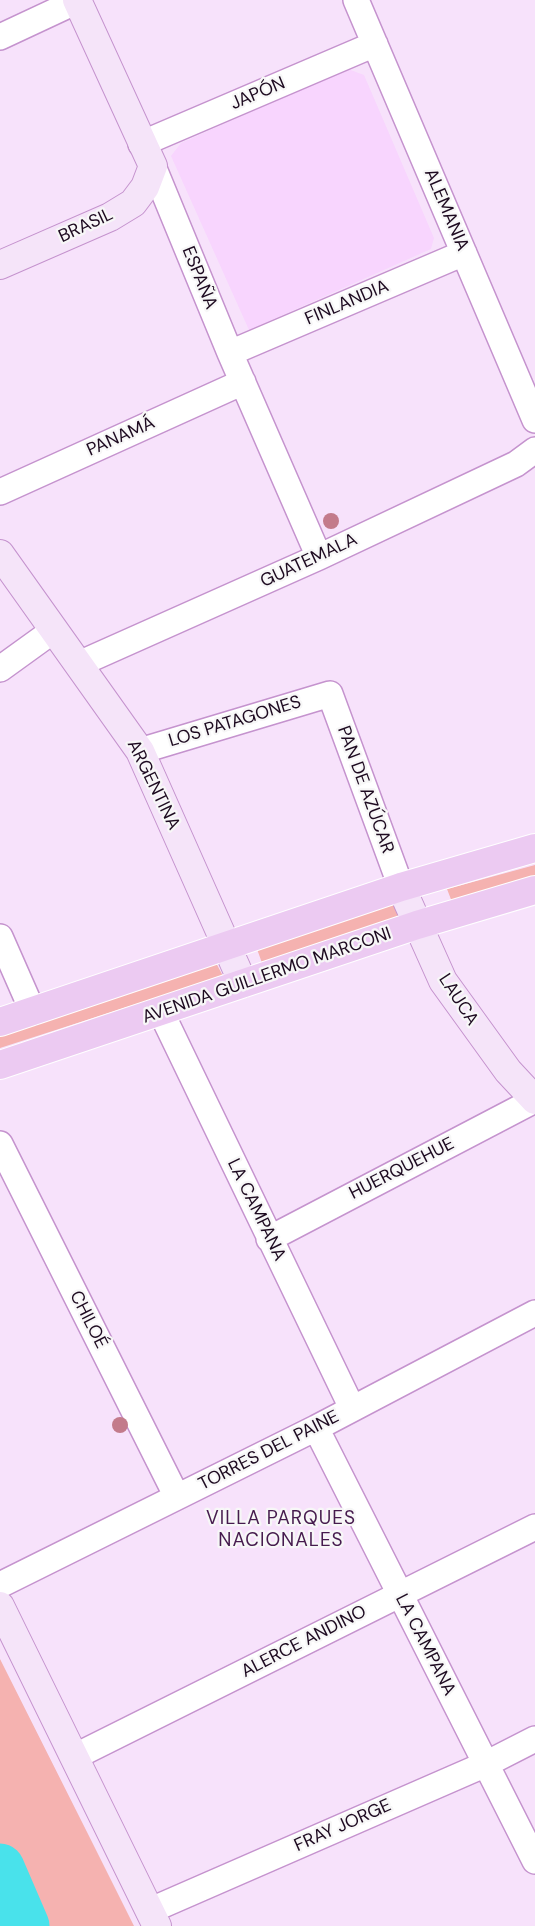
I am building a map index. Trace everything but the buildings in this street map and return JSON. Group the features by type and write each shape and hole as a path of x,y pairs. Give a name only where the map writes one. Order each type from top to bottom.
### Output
{"main road":[{"path":"0,1022 400,887 535,848"},
{"name":"AVENIDA GUILLERMO MARCONI","path":"0,1065 417,925 535,890"}],"street":[{"name":"ALEMANIA","path":"356,0 535,420"},
{"path":"0,37 77,1"},
{"name":"ESPAÑA","path":"77,1 147,155 230,353 319,557"},
{"name":"JAPÓN","path":"147,155 375,44"},
{"name":"BRASIL","path":"0,265 110,217 133,203 145,187 147,155"},
{"name":"FINLANDIA","path":"230,353 464,253"},
{"name":"PANAMÁ","path":"0,492 243,382"},
{"name":"GUATEMALA","path":"79,664 319,557 516,464 535,450"},
{"name":"ARGENTINA","path":"0,554 140,751 243,983"},
{"path":"0,669 54,630"},
{"name":"LOS PATAGONES","path":"140,751 330,694"},
{"name":"PAN DE AZÚCAR","path":"330,694 400,887"},
{"name":"LAUCA","path":"400,887 443,981 508,1071 535,1100"},
{"path":"0,937 33,1012"},
{"name":"LA CAMPANA","path":"161,1012 352,1408"},
{"name":"HUERQUEHUE","path":"269,1239 535,1100"},
{"name":"CHILOÉ","path":"0,1144 177,1497"},
{"name":"TORRES DEL PAINE","path":"0,1585 316,1428 535,1313"},
{"name":"LA CAMPANA","path":"316,1428 535,1861"},
{"name":"ALERCE ANDINO","path":"74,1757 535,1527"},
{"path":"0,1606 153,1919"},
{"name":"FRAY JORGE","path":"153,1919 486,1764 535,1739"}],"shaded area":[{"path":"348,69 364,75 434,238 431,249 249,330 171,156 181,143"},
{"path":"535,865 535,879 452,902 447,889"},
{"path":"397,901 401,918 262,963 257,949"},
{"path":"215,961 223,976 0,1048 0,1031"},
{"path":"0,1659 87,1832 134,1926 0,1926"}],"waterway":[{"path":"0,1868 25,1926"}],"district":[{"name":"VILLA PARQUES NACIONALES","path":"281,1530"}]}
